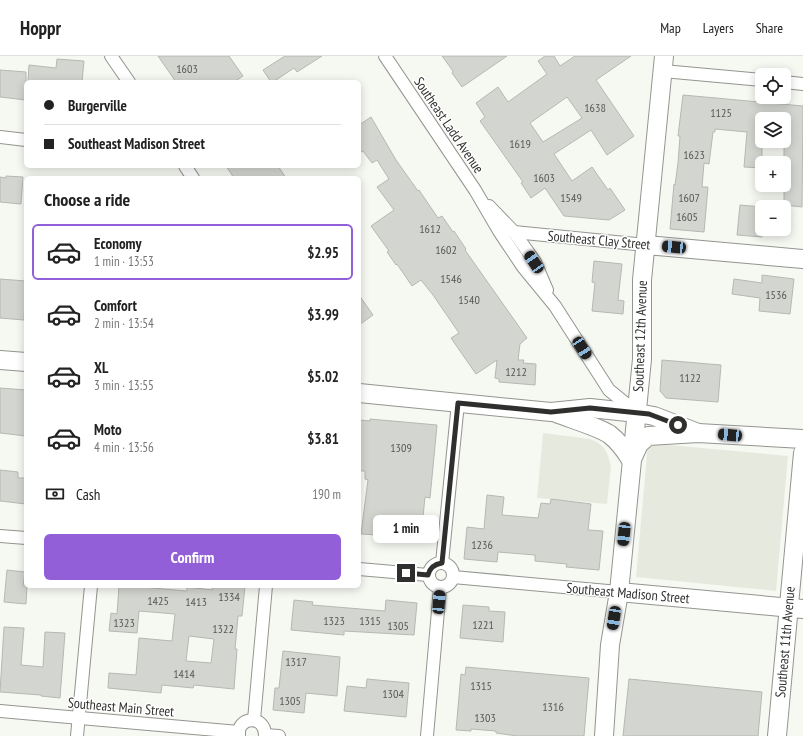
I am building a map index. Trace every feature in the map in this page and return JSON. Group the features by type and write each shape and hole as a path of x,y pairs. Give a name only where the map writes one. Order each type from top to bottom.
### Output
{"main road":[{"name":"Southeast 12th Avenue","path":"604,736 610,645 619,592 642,359 642,280 664,63"},
{"name":"Southeast Clay Street","path":"646,244 803,259"},
{"path":"0,360 24,362"},
{"path":"361,394 551,412 590,408 637,413 654,416 698,433"},
{"path":"551,412 600,429 609,434 620,445 631,460 639,444 648,436 698,433 803,439"},
{"name":"Southeast 11th Avenue","path":"777,736 796,608 803,453"},
{"name":"Southeast Madison Street","path":"619,592 796,608"}],"street":[{"path":"111,56 128,80"},
{"name":"Southeast Ladd Avenue","path":"385,56 475,190 499,231 523,267 555,306 609,390 637,413"},
{"path":"664,63 755,79"},
{"path":"791,83 803,84"},
{"path":"0,137 24,140"},
{"name":"Southeast Ladd Avenue","path":"475,190 514,232 534,262 555,306"},
{"name":"Southeast Clay Street","path":"514,232 646,244"},
{"path":"442,563 458,403"},
{"path":"0,536 24,538"},
{"path":"437,563 442,563 448,564 454,573 449,586 440,588 432,584 428,575 432,566 437,563"},
{"path":"361,569 428,575"},
{"name":"Southeast Madison Street","path":"453,577 619,592"},
{"path":"77,736 91,588"},
{"path":"254,720 266,588"},
{"path":"427,736 440,588"},
{"name":"Southeast Main Street","path":"0,710 239,734"},
{"path":"239,734 240,727 244,723 254,720 262,724 265,729 265,735 279,736"}],"shaded area":[{"path":"543,433 590,439 603,447 607,453 611,466 607,504 537,498"},
{"path":"648,443 788,456 776,591 636,577"}],"building":[{"path":"158,56 229,56 243,76 237,80 175,80"},
{"path":"285,56 322,56 297,72 294,68 276,80 270,80 263,70"},
{"path":"442,56 507,56 462,87"},
{"path":"545,56 554,56 560,66 575,56 631,56 596,80 634,136 607,155 591,130 554,154 572,181 592,167 608,190 610,188 625,210 609,220 564,216 545,188 531,198 521,183 523,182 480,121 485,117 476,103 498,87 508,102 547,74 538,61","holes":["567,97 582,118 543,142 530,123"]},
{"path":"57,59 84,61 82,80 28,80 29,65 56,68"},
{"path":"0,70 26,72 26,80 24,80 24,100 0,97"},
{"path":"683,95 755,102 755,104 803,106 802,207 791,206 791,200 784,200 784,192 791,192 791,156 784,156 784,148 791,148 791,112 755,112 755,148 762,148 762,156 755,156 755,168 744,167 747,132 715,129 715,132 713,132 709,164 704,163 702,187 708,187 704,232 670,229 674,184 675,185 678,163 680,136 678,136"},
{"path":"371,117 396,160 438,218 442,216 453,232 454,231 466,249 465,250 527,338 520,344 518,360 524,360 523,363 536,364 535,385 499,382 499,379 495,378 497,360 476,374 451,338 459,333 433,295 421,280 412,286 387,252 389,251 371,226 394,210 377,187 389,179 377,160 372,163 363,151 361,152 361,124"},
{"path":"227,168 279,168 285,176 233,176"},
{"path":"6,176 23,177 21,204 0,202 0,177 6,178"},
{"path":"740,205 755,206 755,236 762,237 737,235"},
{"path":"594,261 622,264 618,300 624,301 623,314 592,311 595,283 592,282"},
{"path":"762,275 794,279 790,314 759,311 760,298 732,294 734,279 762,283"},
{"path":"0,279 24,281 24,320 0,318"},
{"path":"361,298 373,315 361,324"},
{"path":"662,360 721,365 718,402 666,398 660,391"},
{"path":"0,388 24,390 24,436 0,433"},
{"path":"370,419 437,425 430,498 425,497 421,537 379,533 378,535 361,534 368,480 365,479 365,471 361,471 361,420 370,421"},
{"path":"0,470 18,472 18,478 24,478 24,504 0,501"},
{"path":"487,495 504,497 502,515 538,518 541,503 550,504 551,499 591,504 588,530 603,531 599,570 566,567 567,564 535,561 535,555 498,552 497,562 464,559 467,527 484,529"},
{"path":"7,570 24,572 23,586 24,588 27,588 26,604 4,602"},
{"path":"119,588 152,588 187,591 187,588 212,590 212,588 245,588 242,616 238,616 234,689 194,685 193,688 162,685 161,693 108,688 109,673 136,675 139,638 172,641 175,614 139,611 137,633 109,631 111,613 117,614","holes":["189,636 214,639 211,663 186,661"]},
{"path":"294,600 313,602 312,605 385,611 386,600 417,603 414,635 344,631 344,635 291,630"},
{"path":"463,605 489,607 489,611 505,612 503,642 460,638"},
{"path":"4,627 24,628 21,665 43,667 45,632 65,633 60,698 0,692"},
{"path":"283,651 340,657 337,696 306,693 304,713 273,710 275,688 279,688"},
{"path":"466,667 589,678 584,736 517,736 496,733 496,731 471,729 471,731 456,730 461,674 465,675"},
{"path":"367,679 409,683 406,717 344,711 347,686 366,688"},
{"path":"629,679 762,692 758,736 623,736"}],"route":[{"path":"406,573 428,575 432,566 437,563 442,563 458,403 551,412 590,408 649,414 678,425"}]}
